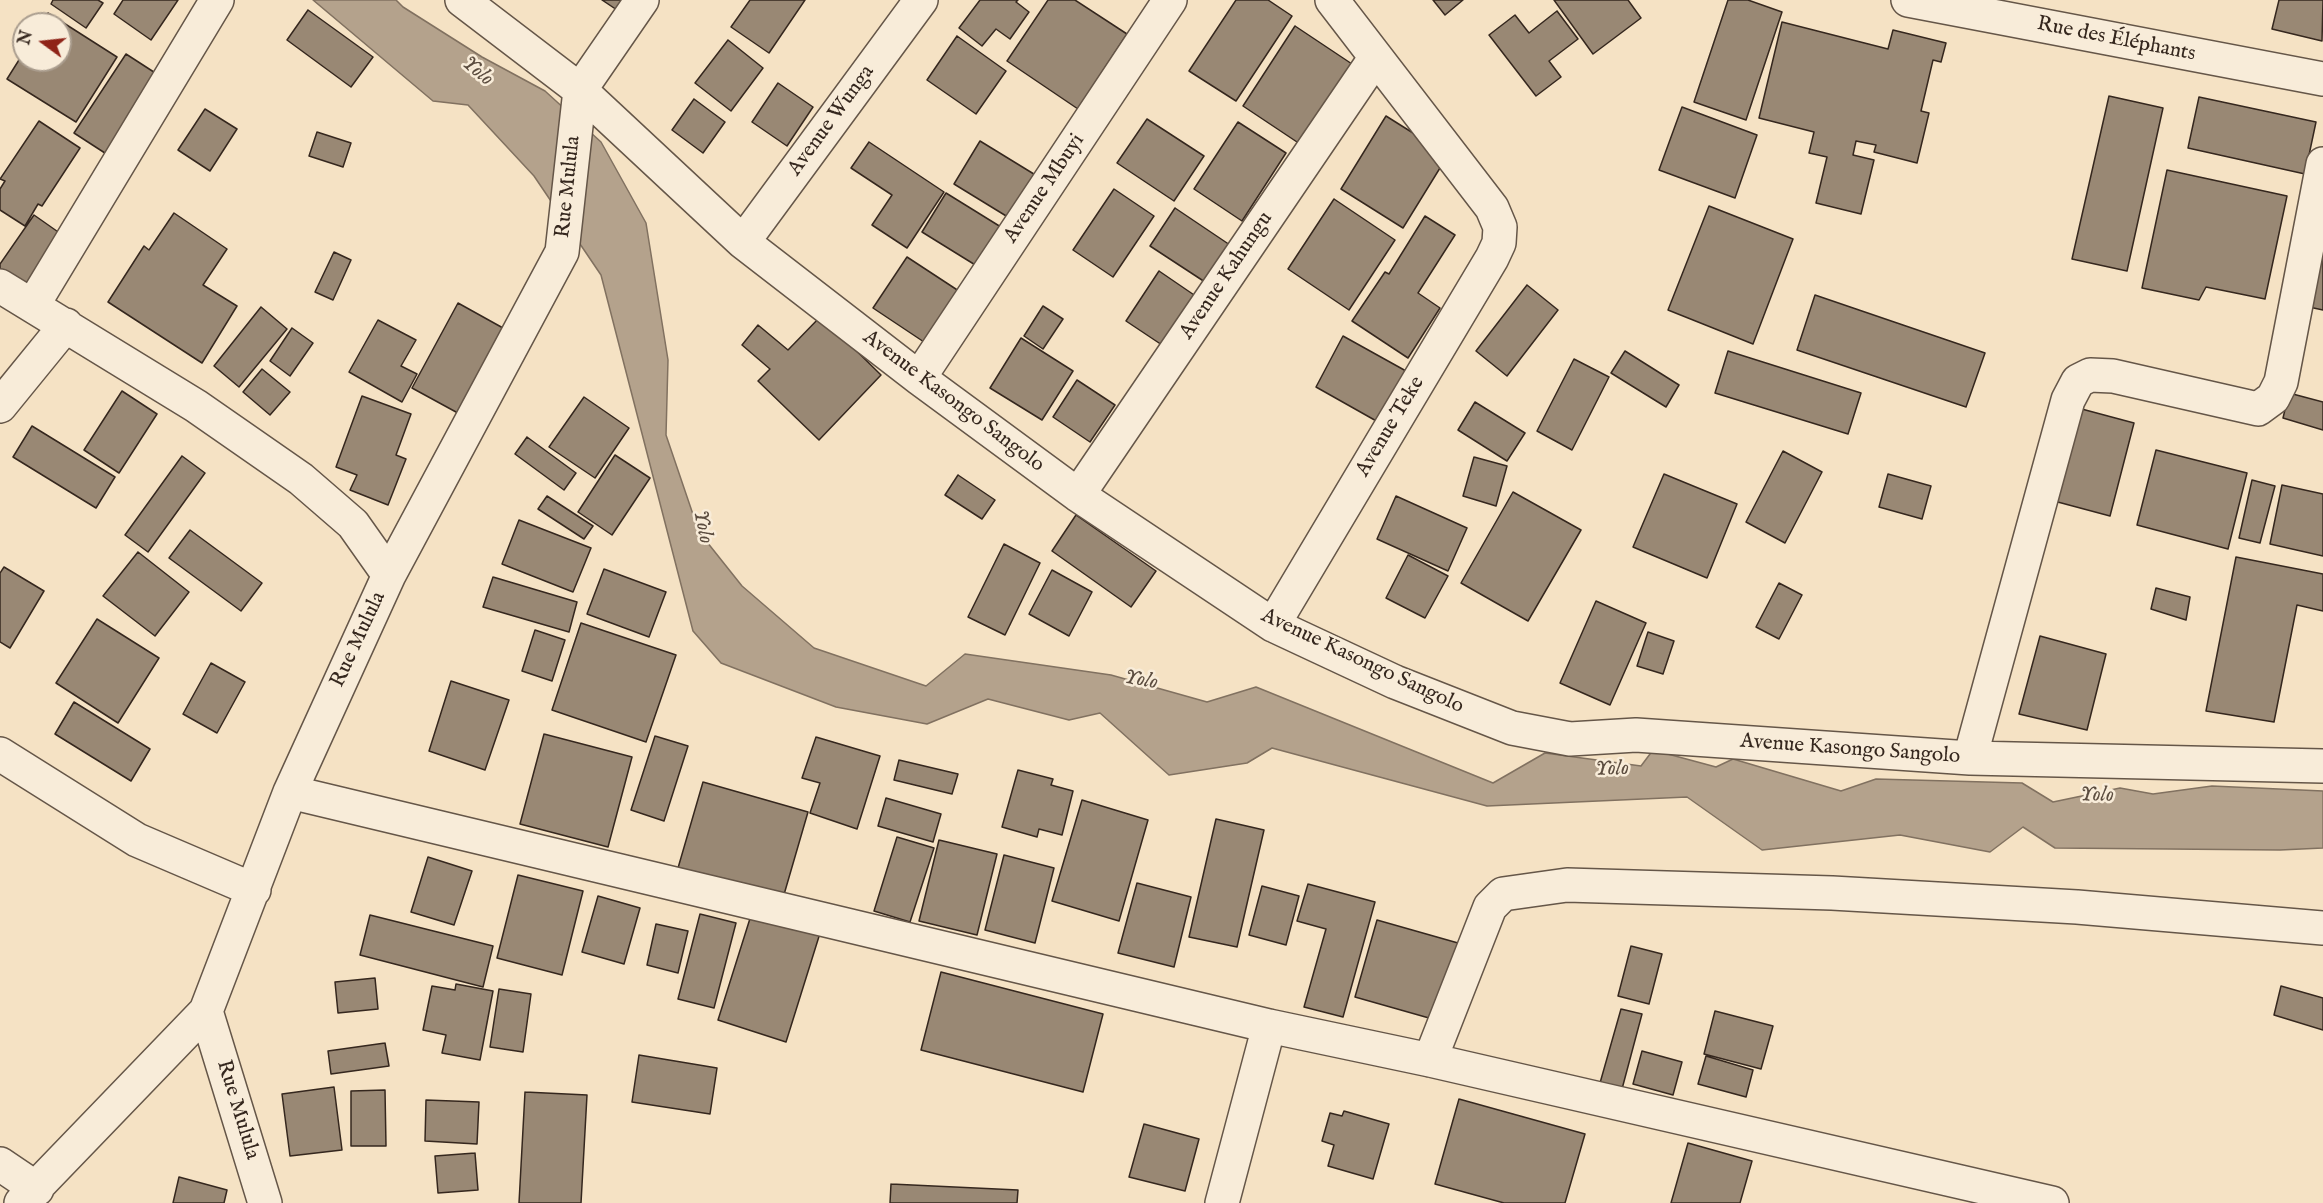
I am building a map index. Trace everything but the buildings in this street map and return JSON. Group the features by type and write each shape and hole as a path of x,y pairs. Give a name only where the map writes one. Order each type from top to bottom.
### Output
{"street":[{"path":"33,305 217,0"},
{"name":"Avenue Kasongo Sangolo","path":"462,0 580,90 743,242 919,378 1077,495 1273,625 1395,682 1512,728 1570,739 1636,735 1970,758 2323,766"},
{"path":"580,90 642,0"},
{"name":"Avenue Wunga","path":"743,242 921,0"},
{"name":"Avenue Mbuyi","path":"919,378 1170,0"},
{"path":"1332,0 1376,57"},
{"name":"Rue des Éléphants","path":"1908,0 2323,80"},
{"name":"Avenue Teke","path":"1273,625 1499,243 1500,226 1492,208 1376,57"},
{"name":"Avenue Kahungu","path":"1077,495 1376,57"},
{"name":"Rue Mulula","path":"265,1203 206,1011 290,792 389,575 562,252 580,90"},
{"path":"1970,758 2068,400 2078,381 2091,375 2113,376 2258,409 2272,398 2281,382 2323,165"},
{"path":"0,286 196,406 301,479 353,524 389,575"},
{"path":"0,406 66,326"},
{"path":"0,754 137,840 254,890"},
{"path":"290,792 1269,1026 1430,1060 2052,1203"},
{"path":"1430,1060 1490,907 1503,894 1567,885 1832,892 2077,907 2323,928"},
{"path":"0,1164 29,1196 206,1011"},
{"path":"1221,1203 1269,1026"}],"water":[{"name":"Yolo","path":"313,0 396,0 403,7 482,57 545,91 601,142 646,223 668,360 666,435 699,532 742,586 814,648 926,686 965,654 1111,675 1207,702 1256,687 1493,783 1545,753 1641,766 1653,750 1716,767 1733,759 1841,791 1876,779 2022,783 2053,802 2120,788 2153,794 2212,786 2323,791 2323,848 2280,850 2055,848 2023,827 1990,852 1900,835 1762,850 1687,797 1487,806 1272,748 1247,763 1169,775 1100,713 1069,720 988,699 927,724 836,707 721,663 693,631 601,275 534,176 468,105 433,101"}]}
